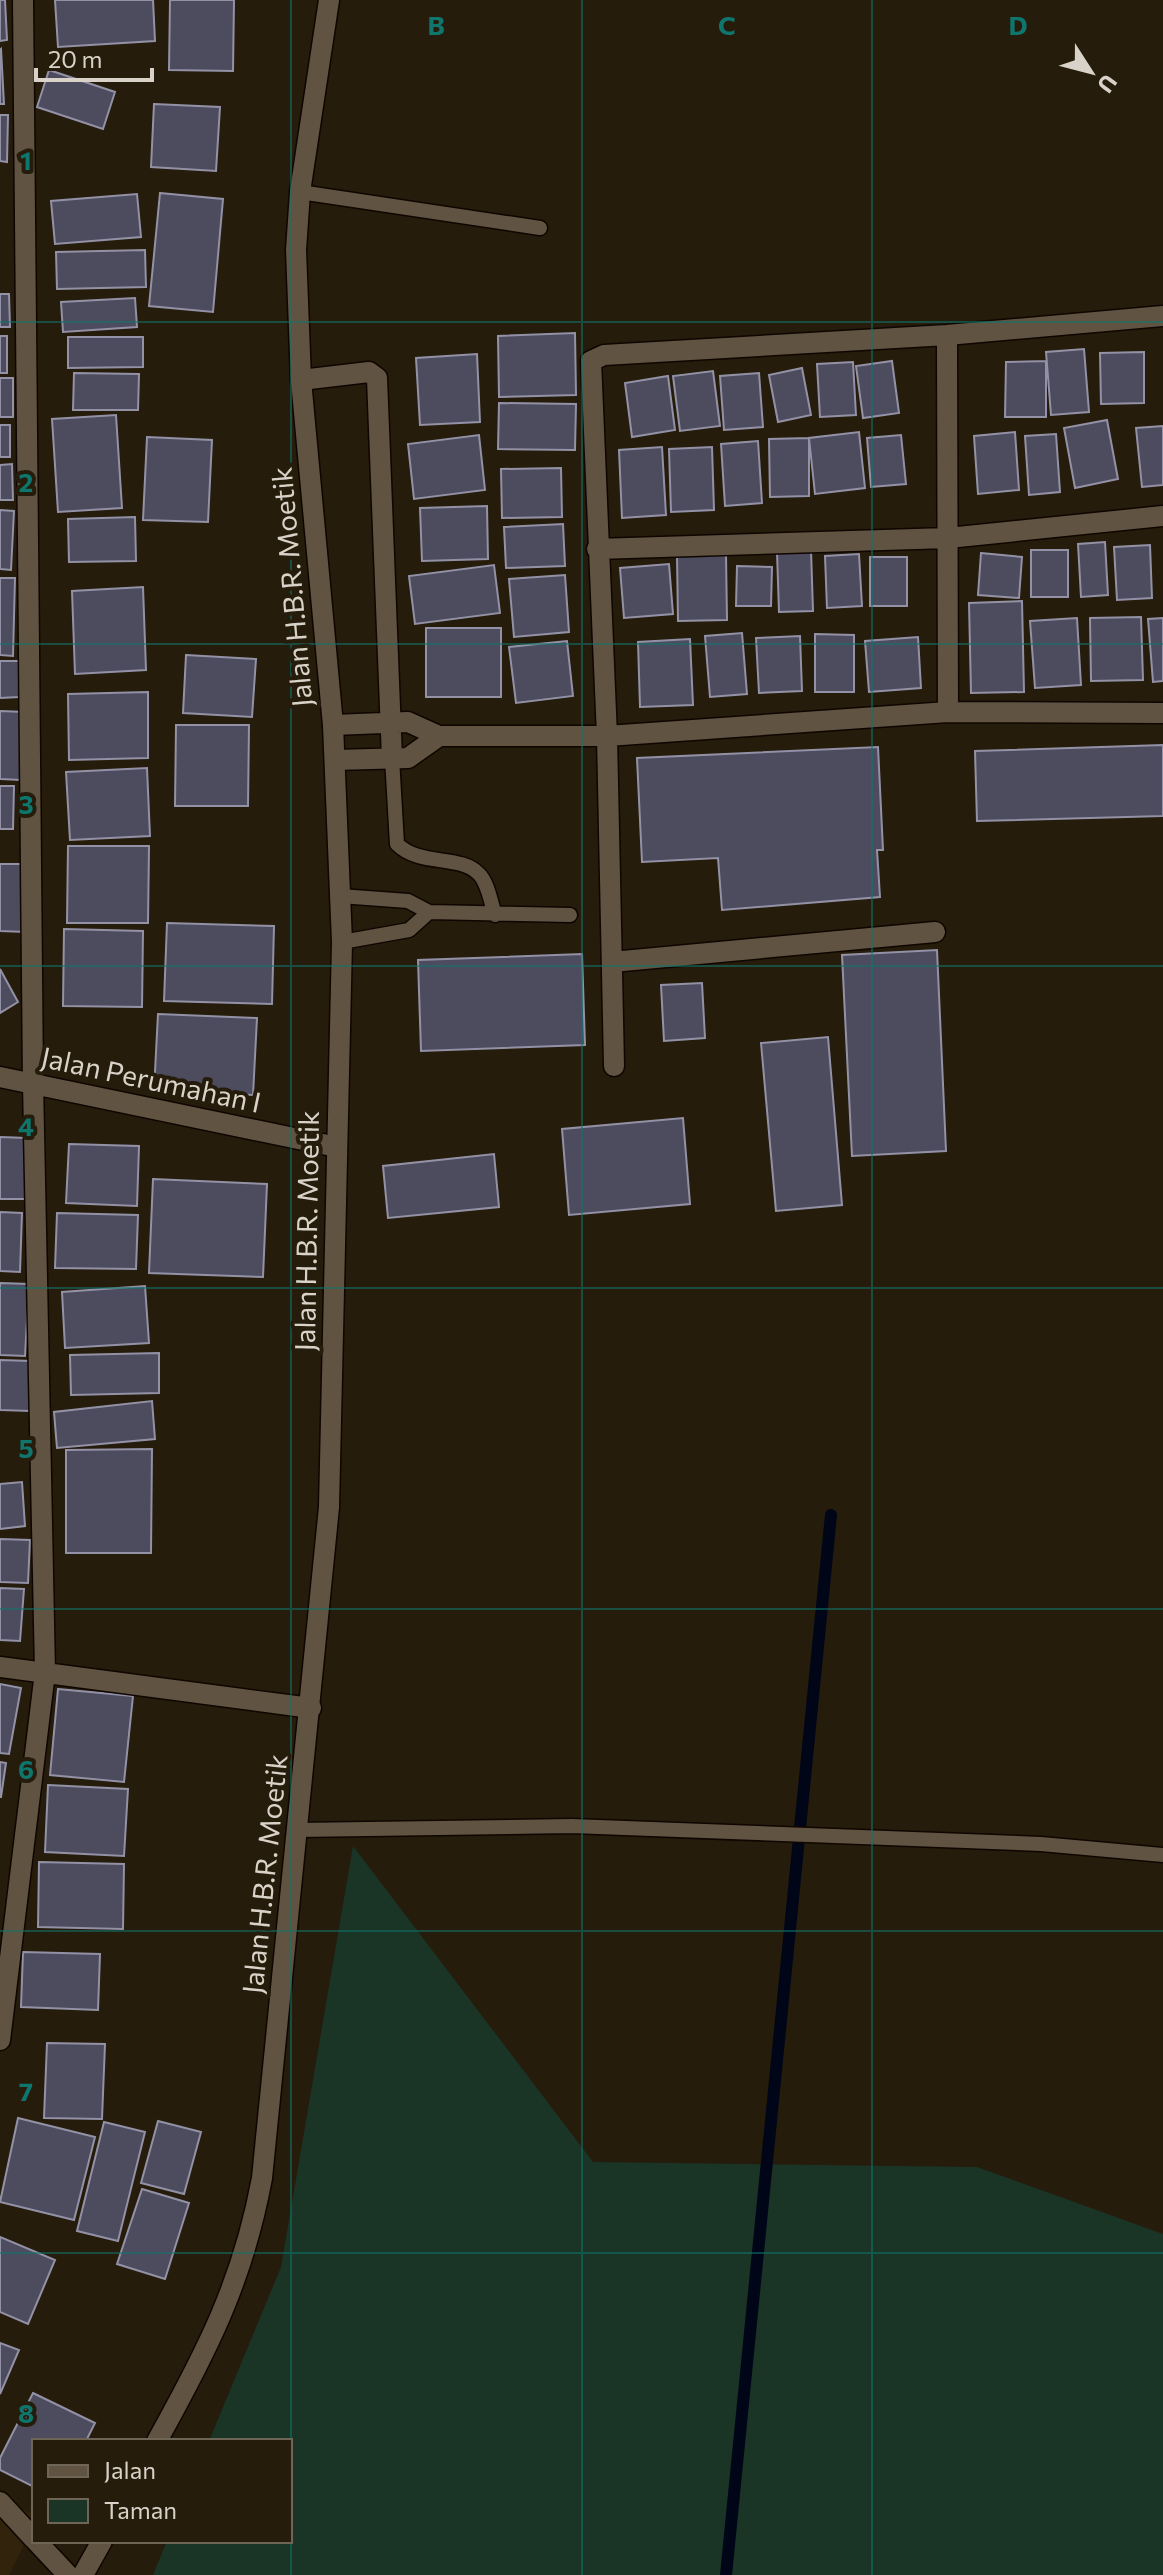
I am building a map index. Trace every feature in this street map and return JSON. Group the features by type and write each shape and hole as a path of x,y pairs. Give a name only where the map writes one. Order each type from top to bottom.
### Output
{"street":[{"path":"0,2040 45,1672 33,1083 23,0"},
{"name":"Jalan H.B.R. Moetik","path":"158,2439 210,2345 239,2275 253,2228 264,2163 329,1507 342,942 333,725 301,380 296,250 300,192 329,0"},
{"path":"614,1066 607,736 589,367 595,358 947,335 1163,316"},
{"path":"947,335 948,712"},
{"path":"301,380 369,372 377,378 392,758"},
{"path":"597,549 948,538 1163,516"},
{"path":"333,725 408,722 439,736 607,736 948,712 1163,713"},
{"path":"335,760 408,758 439,736"},
{"path":"612,962 935,932"},
{"name":"Jalan Perumahan I","path":"0,1077 337,1147"},
{"path":"0,1667 311,1708"},
{"path":"0,2502 32,2537"},
{"path":"38,2543 68,2575"},
{"path":"83,2575 101,2543"}],"lane":[{"path":"300,192 540,228"},
{"path":"392,758 397,844 408,855 472,868 482,875 495,915"},
{"path":"340,896 408,901 429,912 570,915"},
{"path":"342,942 409,930 429,912"},
{"path":"297,1830 572,1826 1041,1844 1163,1855"}],"shaded area":[{"path":"0,2498 32,2514 32,2529 9,2575 0,2575"}],"green space":[{"path":"353,1846 593,2162 977,2167 1163,2234 1163,2575 153,2575 166,2543 292,2543 292,2439 210,2439 281,2267"}],"building":[{"path":"0,0 5,0 7,40 0,41"},
{"path":"55,0 153,0 155,41 58,47"},
{"path":"170,0 234,0 233,71 169,70"},
{"path":"1,49 4,104 0,104"},
{"path":"49,70 115,92 103,129 37,107"},
{"path":"154,104 220,107 216,171 151,167"},
{"path":"0,115 8,115 7,162 0,161"},
{"path":"160,193 223,199 213,312 149,306"},
{"path":"137,194 141,237 55,244 51,201"},
{"path":"145,250 146,287 57,289 56,252"},
{"path":"0,294 9,294 10,327 0,327"},
{"path":"135,298 137,327 63,332 61,302"},
{"path":"575,333 576,395 499,397 498,336"},
{"path":"0,336 7,336 7,373 0,373"},
{"path":"68,337 143,337 143,367 68,368"},
{"path":"1084,349 1089,412 1051,415 1046,352"},
{"path":"1144,352 1144,403 1101,404 1100,353"},
{"path":"477,354 480,422 420,425 416,358"},
{"path":"892,361 899,413 863,418 856,366"},
{"path":"1046,361 1046,417 1005,417 1006,362"},
{"path":"853,362 856,415 820,417 817,364"},
{"path":"802,368 811,415 778,422 769,375"},
{"path":"713,371 720,426 680,431 673,376"},
{"path":"74,373 139,374 138,410 73,410"},
{"path":"759,373 763,427 724,430 720,376"},
{"path":"668,376 675,430 632,437 625,383"},
{"path":"0,378 13,378 13,417 0,417"},
{"path":"499,403 576,404 575,450 498,449"},
{"path":"116,415 122,508 58,512 52,419"},
{"path":"1107,420 1118,479 1075,488 1064,428"},
{"path":"0,425 10,425 10,457 0,457"},
{"path":"1163,426 1163,485 1142,487 1136,428"},
{"path":"859,432 865,488 815,494 809,438"},
{"path":"1015,432 1019,490 978,494 974,436"},
{"path":"1056,434 1060,492 1029,495 1025,436"},
{"path":"479,435 485,490 414,499 408,444"},
{"path":"901,435 906,484 871,487 867,438"},
{"path":"147,437 212,440 208,522 143,520"},
{"path":"809,438 809,496 770,497 769,439"},
{"path":"758,441 762,503 725,506 721,444"},
{"path":"662,447 666,515 622,518 619,450"},
{"path":"712,447 714,510 671,512 669,449"},
{"path":"12,464 13,500 0,500 0,465"},
{"path":"561,468 562,517 502,518 501,469"},
{"path":"487,506 488,559 422,561 420,508"},
{"path":"0,510 14,511 11,570 0,569"},
{"path":"135,517 136,561 69,562 68,519"},
{"path":"563,524 565,566 506,568 504,527"},
{"path":"1105,542 1108,595 1081,597 1078,544"},
{"path":"1150,545 1152,598 1117,600 1114,547"},
{"path":"811,550 813,611 779,612 777,552"},
{"path":"1031,550 1068,550 1068,597 1031,597"},
{"path":"981,553 1022,557 1019,598 978,595"},
{"path":"859,554 862,606 827,608 825,556"},
{"path":"726,555 727,620 678,621 677,556"},
{"path":"870,557 907,557 907,606 870,606"},
{"path":"669,564 673,614 624,618 620,568"},
{"path":"494,565 500,613 415,624 409,576"},
{"path":"737,566 772,567 771,606 736,606"},
{"path":"565,575 569,632 514,637 509,579"},
{"path":"0,578 15,578 13,656 0,655"},
{"path":"143,587 146,670 75,674 72,591"},
{"path":"1022,601 1024,692 971,693 969,603"},
{"path":"1141,617 1143,680 1091,681 1090,618"},
{"path":"1077,618 1081,685 1035,688 1030,621"},
{"path":"1163,618 1163,681 1153,682 1148,619"},
{"path":"426,628 501,628 501,697 426,697"},
{"path":"742,633 747,694 710,697 705,636"},
{"path":"815,634 854,635 854,692 815,692"},
{"path":"800,636 802,691 759,693 756,638"},
{"path":"918,637 921,688 869,692 865,641"},
{"path":"690,639 693,705 640,707 638,642"},
{"path":"567,641 573,696 516,703 509,647"},
{"path":"186,655 256,659 252,717 183,713"},
{"path":"0,661 19,661 19,697 0,698"},
{"path":"148,692 148,758 69,760 68,694"},
{"path":"0,711 25,712 21,780 0,779"},
{"path":"176,725 249,725 248,806 175,806"},
{"path":"1163,745 1163,816 977,821 975,751"},
{"path":"878,747 883,850 877,850 880,897 722,910 718,858 642,862 637,758"},
{"path":"147,768 150,836 70,840 66,772"},
{"path":"0,786 14,786 13,829 0,829"},
{"path":"68,846 149,846 148,923 67,923"},
{"path":"0,864 27,864 26,932 0,931"},
{"path":"167,923 274,926 272,1004 164,1001"},
{"path":"64,929 143,931 142,1007 63,1006"},
{"path":"937,950 946,1151 852,1156 842,955"},
{"path":"582,954 585,1045 421,1051 418,960"},
{"path":"0,969 18,1002 0,1013"},
{"path":"702,983 705,1038 664,1041 661,985"},
{"path":"158,1014 257,1018 253,1095 154,1091"},
{"path":"828,1037 842,1205 776,1211 761,1043"},
{"path":"683,1118 690,1204 569,1215 562,1129"},
{"path":"0,1137 29,1138 27,1199 0,1199"},
{"path":"69,1144 139,1146 137,1206 66,1203"},
{"path":"494,1154 499,1207 388,1218 383,1166"},
{"path":"153,1179 267,1184 263,1277 149,1273"},
{"path":"0,1212 22,1213 20,1272 0,1271"},
{"path":"57,1213 138,1215 136,1269 55,1268"},
{"path":"0,1283 29,1284 25,1356 0,1355"},
{"path":"145,1286 149,1343 65,1348 62,1292"},
{"path":"159,1353 159,1393 71,1395 70,1355"},
{"path":"0,1360 32,1361 30,1411 0,1410"},
{"path":"152,1401 155,1439 57,1448 54,1412"},
{"path":"152,1449 151,1553 66,1553 66,1450"},
{"path":"22,1482 25,1526 0,1529 0,1484"},
{"path":"0,1539 30,1540 28,1583 0,1582"},
{"path":"0,1588 24,1589 20,1641 0,1640"},
{"path":"0,1684 21,1688 9,1754 0,1753"},
{"path":"58,1689 133,1696 124,1782 50,1775"},
{"path":"0,1762 6,1763 1,1797 0,1797"},
{"path":"48,1785 128,1789 124,1856 45,1852"},
{"path":"39,1862 124,1864 123,1929 38,1927"},
{"path":"23,1952 100,1954 98,2010 21,2007"},
{"path":"47,2043 105,2044 102,2119 44,2118"},
{"path":"18,2118 95,2137 74,2220 0,2202"},
{"path":"158,2121 201,2132 184,2194 141,2183"},
{"path":"104,2122 145,2132 118,2241 77,2231"},
{"path":"142,2189 189,2203 165,2279 117,2264"},
{"path":"0,2237 55,2260 28,2324 0,2312"},
{"path":"0,2343 19,2350 0,2394"},
{"path":"33,2393 95,2423 87,2439 32,2439 32,2486 0,2470 0,2458"}],"waterway":[{"path":"726,2575 831,1515"}]}
